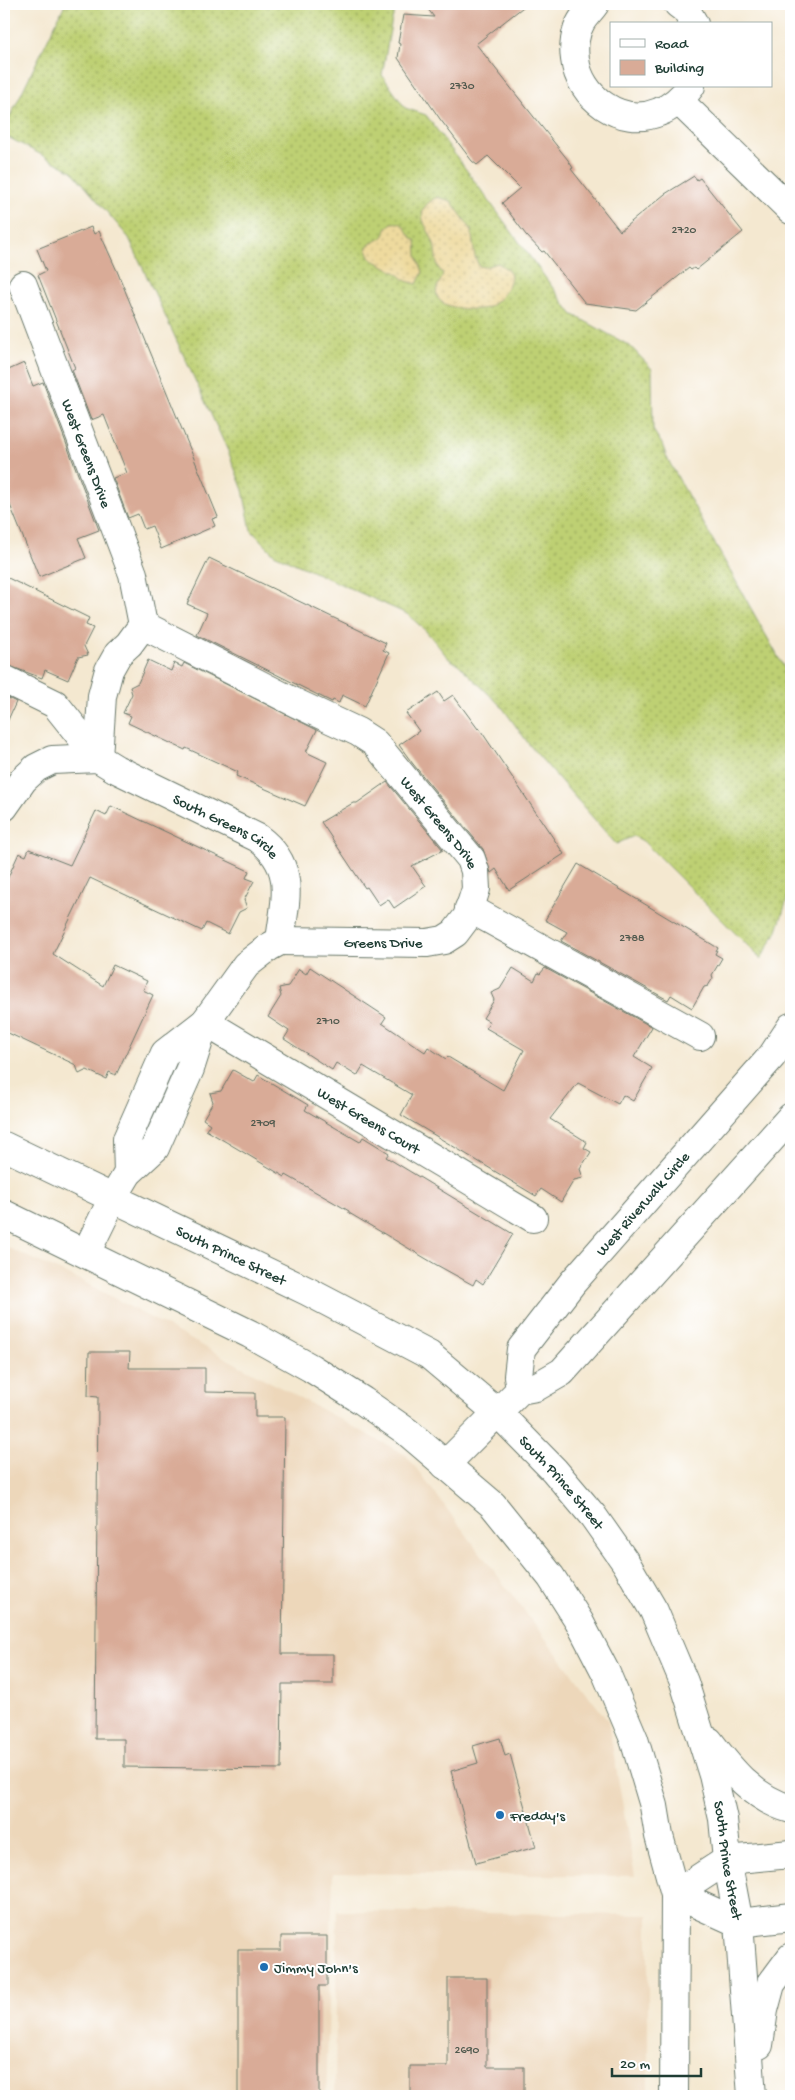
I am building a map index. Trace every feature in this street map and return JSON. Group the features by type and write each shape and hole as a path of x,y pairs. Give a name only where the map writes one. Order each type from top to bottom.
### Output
{"street":[{"path":"595,4 580,23 573,47 576,72 588,93 608,109 633,116 658,113 685,93 791,210"},
{"path":"678,4 686,10 693,22"},
{"name":"West Greens Drive","path":"23,285 133,574 143,625 296,703 358,732 375,743 471,859 476,890 468,908"},
{"path":"98,758 102,696 109,670 118,654 130,644 143,625"},
{"path":"4,679 54,704 98,758"},
{"path":"4,805 23,780 36,768 52,760 98,758"},
{"name":"South Greens Circle","path":"98,758 116,769 258,838 268,845 284,870 286,884 280,941"},
{"path":"468,908 700,1036"},
{"name":"Greens Drive","path":"280,941 427,943 444,940 455,932 467,917 468,908"},
{"path":"86,1253 113,1198 128,1173 155,1148 190,1069 205,1022 246,965 280,941"},
{"name":"West Greens Court","path":"205,1022 533,1218"},
{"name":"West Riverwalk Circle","path":"520,1390 518,1370 521,1349 579,1275 772,1056 791,1027"},
{"path":"445,1465 520,1390 536,1387 562,1372 791,1117"},
{"name":"South Prince Street","path":"4,1146 306,1291 429,1355 498,1413 554,1470 587,1510 626,1563 654,1611 672,1651 700,1729 723,1819 727,1860 739,1923 752,2092"},
{"path":"4,1214 224,1320 311,1368 406,1431 493,1506 551,1577 579,1622 606,1673 634,1739 654,1806 659,1836 675,1894 674,2096"},
{"path":"700,1729 731,1769 744,1782 766,1798 791,1809"},
{"path":"675,1894 727,1860 791,1854"},
{"path":"675,1894 739,1923 791,1917"},
{"path":"752,2092 764,2010 771,1984 791,1957"}],"shaded area":[{"path":"4,1246 84,1282 406,1455 608,1721 635,1876 333,1873 326,2096 4,2096"},
{"path":"337,1911 648,1915 648,2096 335,2096"}],"green space":[{"path":"65,4 398,4 392,19 382,75 405,108 426,115 572,314 630,346 652,369 653,430 791,680 791,887 777,931 761,959 643,841 634,836 616,844 531,747 502,707 458,664 449,659 426,631 407,614 274,554 251,530 243,490 228,451 129,238 72,171 4,135 4,129"}],"sand":[{"path":"437,197 451,201 471,229 475,257 479,266 484,267 498,263 507,269 511,275 506,290 491,306 481,309 458,308 445,304 437,296 437,287 443,274 437,264 434,244 422,213 424,208"},
{"path":"392,223 401,224 416,241 417,256 423,272 417,284 406,281 397,273 371,259 366,248 384,236 386,228"}],"building":[{"path":"424,4 527,4 476,44 568,160 573,168 571,169 620,231 665,194 694,176 697,180 700,178 743,232 696,270 689,268 636,310 585,303 544,251 542,252 526,235 502,203 520,188 488,156 477,165 472,161 398,58 400,44 398,43 403,15 434,17"},
{"path":"91,227 94,234 99,231 117,271 218,517 212,519 215,526 161,549 152,526 144,529 138,514 128,518 113,478 127,473 104,415 91,420 72,370 75,368 38,275 46,271 37,249"},
{"path":"24,363 33,386 43,382 99,530 78,538 86,558 39,577 4,490 4,372"},
{"path":"209,558 386,643 383,650 389,653 365,706 342,695 339,703 333,700 332,702 197,635 207,613 187,604"},
{"path":"4,576 89,618 86,625 93,628 84,646 88,655 78,657 68,680 45,670 42,678 4,664"},
{"path":"148,660 171,671 174,663 182,667 184,663 317,730 306,752 327,762 305,806 236,776 238,772 128,723 131,716 123,713 132,694 130,687 138,683"},
{"path":"438,692 444,701 453,695 479,728 564,854 509,890 496,869 491,873 483,849 399,745 419,731 406,713"},
{"path":"4,696 16,702 4,729"},
{"path":"387,782 443,850 412,866 426,886 394,908 388,899 379,905 367,887 365,888 321,822 353,803 357,803"},
{"path":"111,806 249,871 246,878 254,881 244,900 247,908 239,912 228,934 206,923 202,931 90,878 53,954 103,986 113,965 147,981 143,990 153,995 116,1075 109,1072 106,1079 87,1070 79,1074 76,1065 4,1031 4,886 19,853 26,856 29,849 70,865 96,811 106,816"},
{"path":"578,864 718,948 715,954 722,958 712,975 713,978 708,986 704,987 692,1008 671,995 668,1000 561,941 567,932 545,920"},
{"path":"310,967 386,1017 382,1023 425,1052 428,1047 503,1090 524,1050 486,1028 490,1022 483,1018 494,1000 491,993 500,989 513,968 534,981 538,973 540,974 545,968 652,1027 634,1057 652,1068 633,1101 623,1095 618,1104 578,1083 550,1119 587,1142 584,1148 591,1152 580,1169 583,1178 574,1180 561,1202 541,1189 536,1196 401,1115 412,1095 363,1066 357,1076 336,1063 332,1070 284,1039 289,1031 268,1017 281,996 279,988 288,986 299,969 306,974"},
{"path":"233,1070 254,1082 258,1075 308,1105 305,1110 360,1142 363,1137 389,1153 386,1157 513,1234 483,1284 476,1279 473,1285 435,1264 349,1213 349,1211 286,1175 285,1177 206,1130 210,1124 203,1119 213,1102 210,1093 221,1091"},
{"path":"89,1352 130,1352 129,1368 205,1368 205,1392 255,1393 255,1417 285,1417 282,1654 333,1654 333,1684 282,1684 281,1769 124,1767 124,1739 95,1739 98,1397 88,1396"},
{"path":"500,1738 505,1756 510,1754 536,1847 476,1863 451,1771 478,1763 473,1746"},
{"path":"281,1936 327,1936 327,1986 319,1986 319,2096 238,2096 238,1950 281,1950"},
{"path":"448,1978 487,1978 487,2067 524,2067 524,2096 410,2096 410,2066 448,2066"}],"place":[{"name":"Freddy's","path":"500,1815"},
{"name":"Jimmy John's","path":"264,1967"}]}
